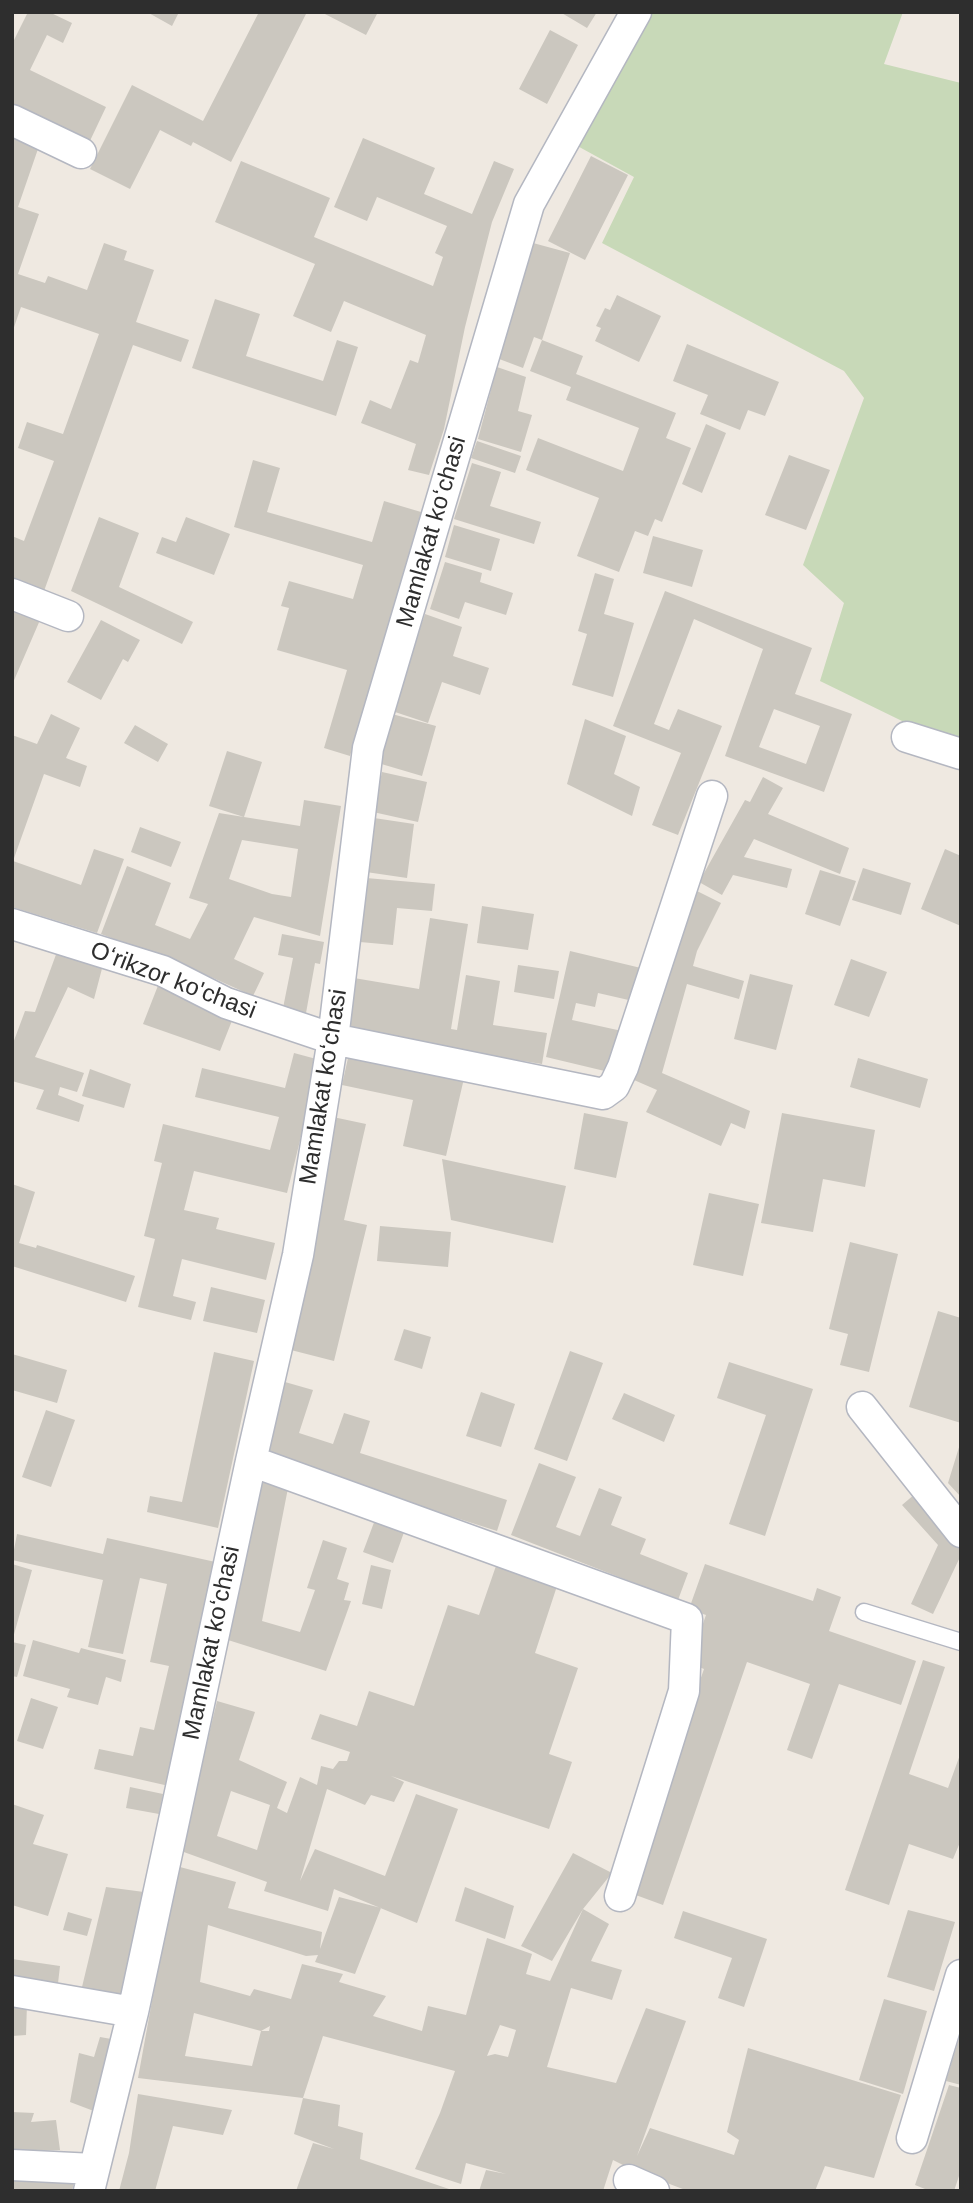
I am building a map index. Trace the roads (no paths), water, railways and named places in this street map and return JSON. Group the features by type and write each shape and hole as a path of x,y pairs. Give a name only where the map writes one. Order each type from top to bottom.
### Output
{"street":[{"name":"Mamlakat koʻchasi","path":"92,2180 133,2011 298,1255 333,1039 368,748 529,204 636,12"},
{"path":"12,120 82,153"},
{"path":"12,594 68,616"},
{"path":"907,737 961,754"},
{"name":"Oʻrikzor ko'chasi","path":"12,924 163,971 226,1003 333,1039 603,1094 614,1086 623,1067 712,796"},
{"path":"862,1407 961,1532"},
{"path":"251,1461 687,1619 684,1691 620,1896"},
{"path":"912,2138 961,1975"},
{"path":"12,1991 133,2011"},
{"path":"12,2165 92,2180"}],"lane":[{"path":"864,1612 961,1642"}]}
